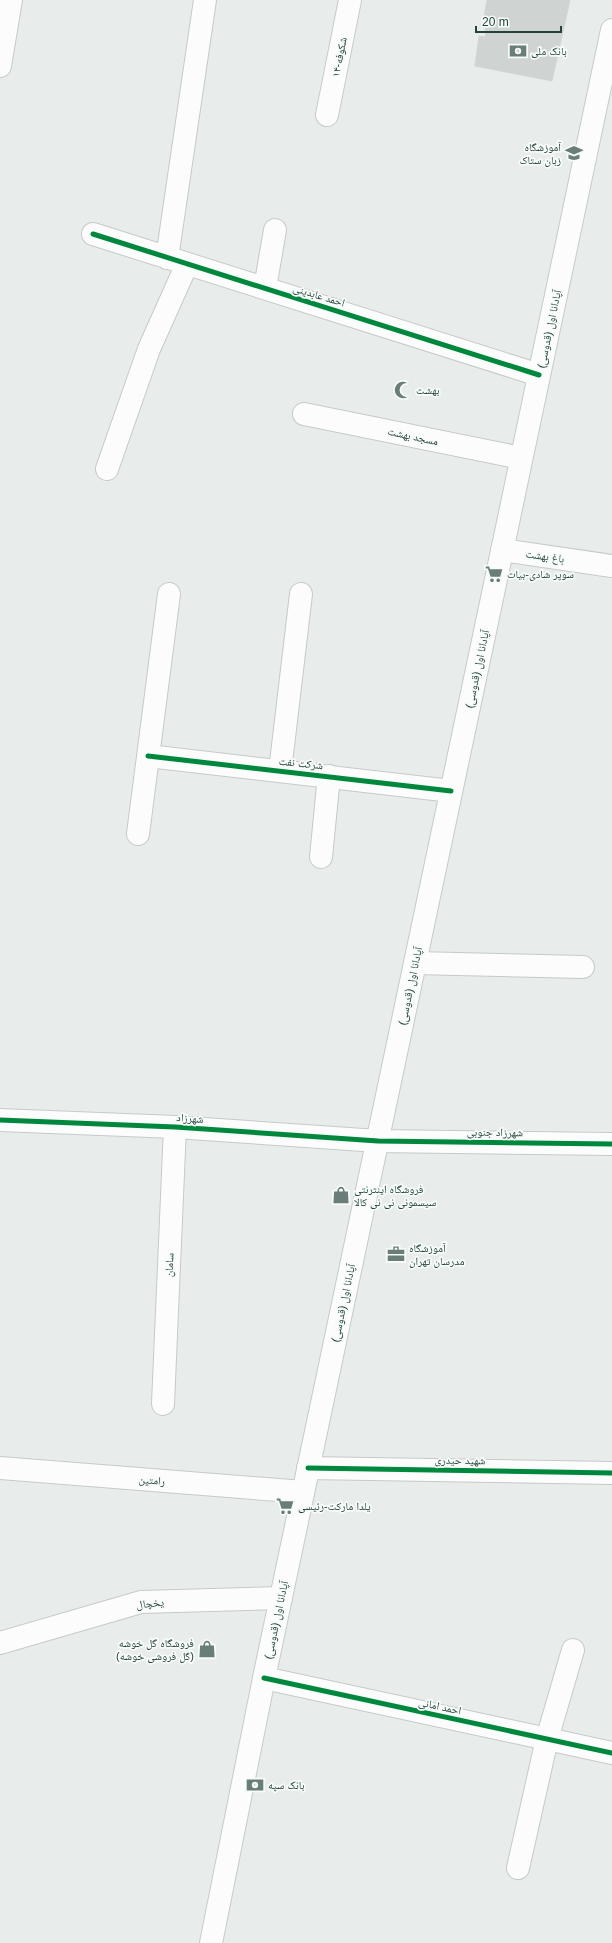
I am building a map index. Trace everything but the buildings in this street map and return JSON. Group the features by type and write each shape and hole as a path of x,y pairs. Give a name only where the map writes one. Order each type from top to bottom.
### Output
{"street":[{"path":"0,66 10,0"},
{"path":"107,469 150,349 177,261 205,0"},
{"name":"۱۴-شکوفه","path":"327,115 350,0"},
{"name":"آپادانا اول (قدوسی)","path":"211,1943 308,1468 612,30"},
{"path":"265,288 275,230"},
{"name":"احمد عابدینی","path":"93,234 539,375"},
{"name":"مسجد بهشت","path":"304,414 521,458"},
{"name":"باغ بهشت","path":"502,550 612,566"},
{"path":"138,834 169,594"},
{"path":"280,771 301,594"},
{"name":"شرکت نفت","path":"148,756 451,791"},
{"path":"321,856 329,776"},
{"path":"415,963 584,967"},
{"name":"شهرزاد","path":"0,1120 175,1127 378,1141"},
{"name":"سامان","path":"163,1404 175,1127"},
{"name":"شهرزاد جنوبی","path":"378,1141 612,1144"},
{"name":"رامتین","path":"0,1468 303,1492"},
{"name":"شهید حیدری","path":"308,1468 612,1473"},
{"name":"یخچال","path":"0,1643 141,1602 281,1598"},
{"path":"518,1868 547,1739 573,1650"},
{"name":"احمد امانی","path":"264,1678 612,1753"}],"cycle path":[{"path":"93,234 539,375"},
{"path":"148,756 451,791"},
{"path":"0,1120 175,1127 378,1141 612,1144"},
{"path":"308,1468 612,1473"},
{"path":"264,1678 612,1753"}],"place":[{"name":"بانک ملی","path":"518,51"},
{"name":"آموزشگاه زبان ستاک","path":"574,153"},
{"name":"بهشت","path":"403,390"},
{"name":"سوپر شادی-بیات","path":"494,574"},
{"name":"فروشگاه اینترنتی سیسمونی نی نی کالا","path":"341,1195"},
{"name":"آموزشگاه مدرسان تهران","path":"396,1254"},
{"name":"یلدا مارکت-رئیسی","path":"285,1506"},
{"name":"فروشگاه گل خوشه (گل فروشی خوشه)","path":"207,1649"},
{"name":"بانک سپه","path":"255,1785"}]}
